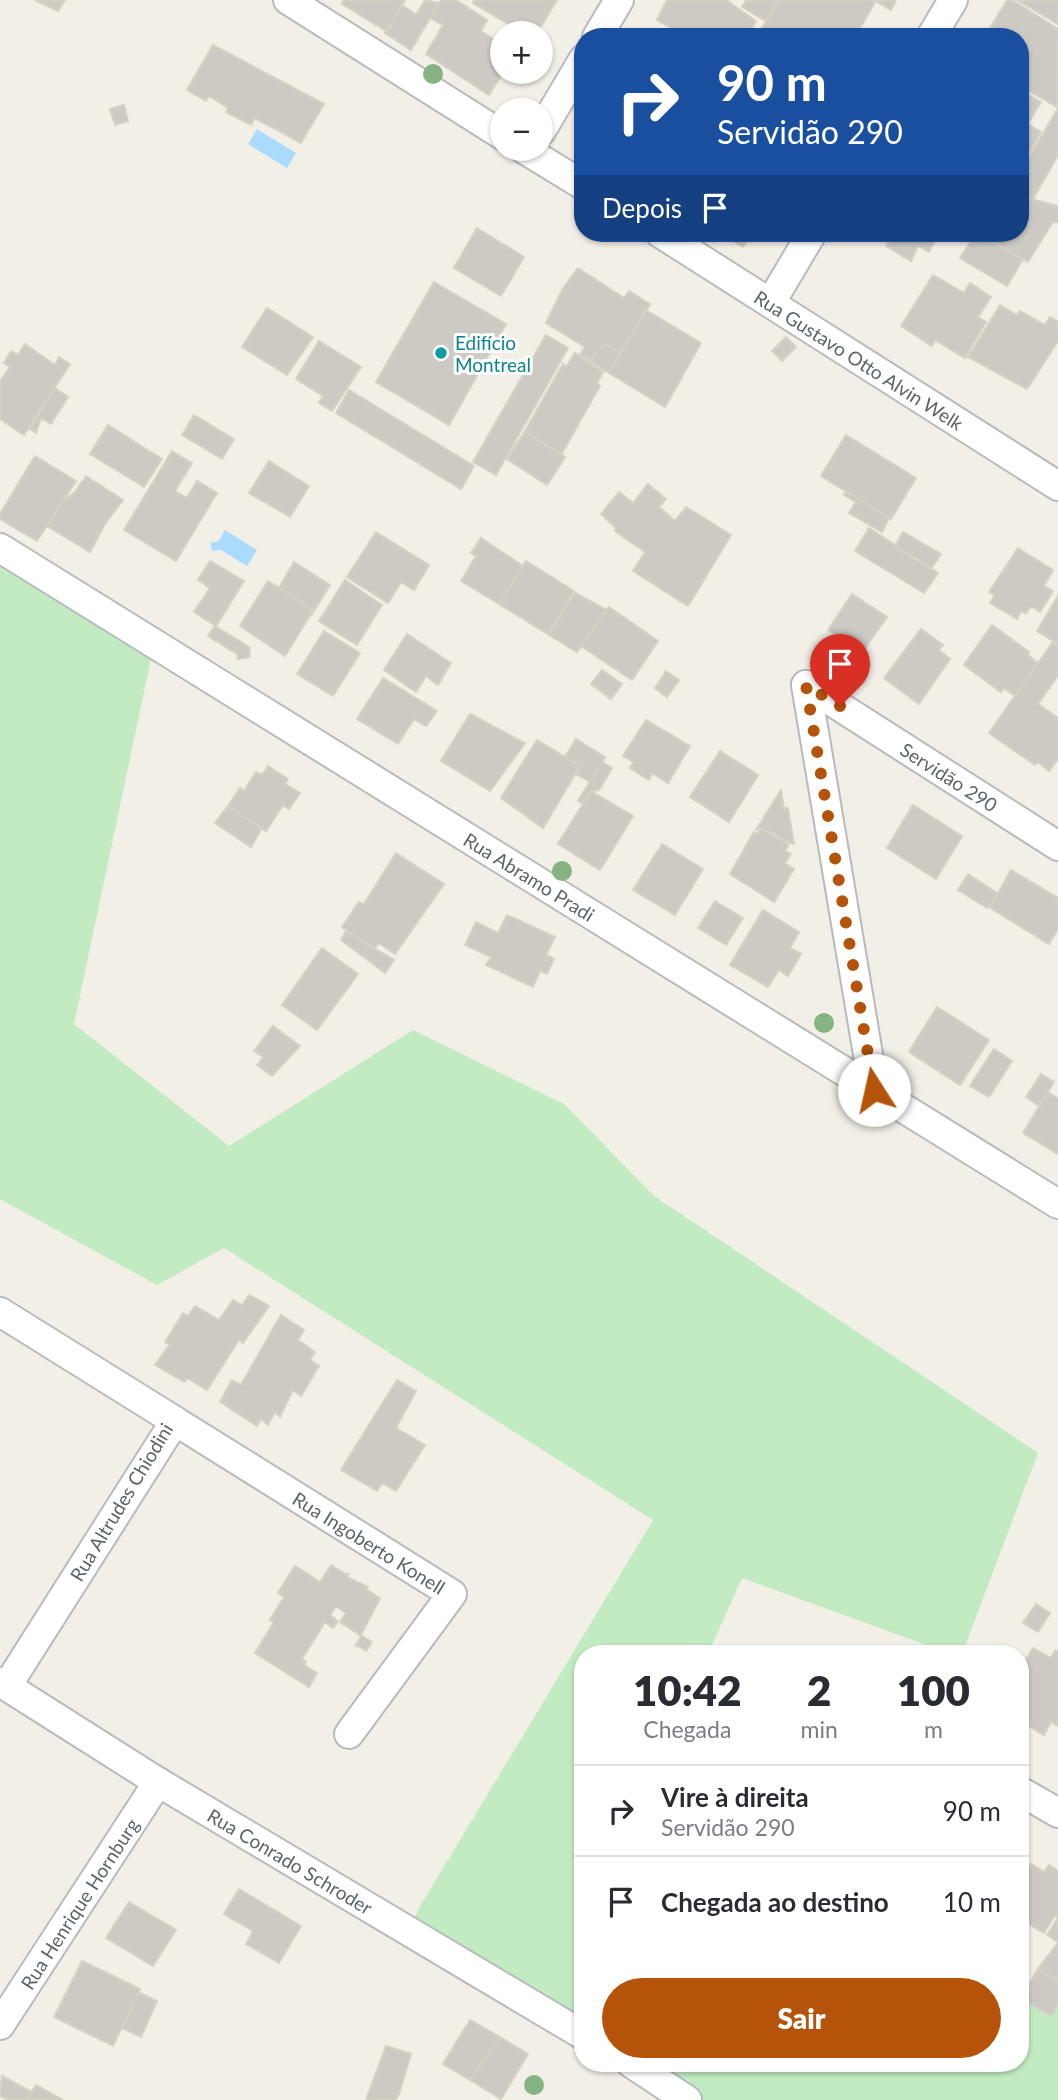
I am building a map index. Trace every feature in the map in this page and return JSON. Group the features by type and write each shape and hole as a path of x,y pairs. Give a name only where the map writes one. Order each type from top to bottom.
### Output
{"street":[{"path":"288,0 490,127"},
{"path":"602,28 618,0"},
{"path":"936,28 953,0"},
{"path":"553,109 574,75"},
{"path":"552,161 574,178"},
{"name":"Rua Gustavo Otto Alvin Welk","path":"674,242 1058,486"},
{"path":"771,302 807,242"},
{"name":"Rua Abramo Pradi","path":"0,548 1058,1204"},
{"name":"Servidão 290","path":"874,1090 806,685 1058,846"},
{"name":"Rua Altrudes Chiodini","path":"0,1312 175,1421 4,1684"},
{"name":"Rua Ingoberto Konell","path":"175,1421 452,1594 349,1734"},
{"name":"Rua Conrado Schroder","path":"4,1684 158,1782 574,2030"},
{"name":"Rua Henrique Hornburg","path":"0,2025 158,1782"},
{"path":"1029,1796 1058,1813"},
{"path":"645,2072 687,2100"}],"green space":[{"path":"0,557 152,654 74,1024 229,1146 413,1030 564,1104 654,1196 1038,1453 965,1645 926,1645 742,1578 712,1645 578,1645 653,1520 224,1248 157,1285 0,1199"},
{"path":"574,1651 574,2021 412,1925 419,1908"},
{"path":"1029,1990 1058,2008 1058,2100 703,2100 658,2072 1029,2072"}],"water":[{"path":"257,129 296,153 287,168 248,144"},
{"path":"225,530 257,550 247,566 221,550 212,551 210,543 219,541"}],"building":[{"path":"35,0 65,0 58,11"},
{"path":"344,0 405,0 386,31 342,4"},
{"path":"425,0 439,3 411,50 385,33 402,5 416,15"},
{"path":"441,0 456,0 487,20 481,31 490,37 490,84 496,84 489,95 426,54 443,25 430,18"},
{"path":"474,0 557,0 544,21 503,21 473,3"},
{"path":"667,0 726,0 756,21 752,28 671,28 657,20"},
{"path":"746,0 778,0 766,21 742,7"},
{"path":"778,0 875,2 860,28 762,28"},
{"path":"874,0 896,0 891,10"},
{"path":"1007,0 1012,0 1058,29 1057,107 1029,91 1029,28 990,28"},
{"path":"1017,0 1058,0 1058,24"},
{"path":"213,45 324,104 301,143 255,118 251,125 226,112 228,108 209,96 206,101 187,90"},
{"path":"1029,95 1041,102 1029,122"},
{"path":"124,105 128,121 115,125 110,109"},
{"path":"1058,108 1058,155 1033,199 1029,198 1029,158"},
{"path":"1029,125 1041,132 1029,153"},
{"path":"1029,198 1058,206 1058,222 1052,223 1028,262 994,242 1029,242"},
{"path":"477,228 524,257 501,296 454,268"},
{"path":"888,242 934,242 929,252 918,246 911,261 886,246"},
{"path":"970,242 992,242 1023,259 1007,286 960,258"},
{"path":"578,268 624,298 629,291 650,304 620,353 605,343 590,361 580,355 585,347 546,323 562,290"},
{"path":"933,275 964,293 970,283 991,297 978,317 986,322 965,358 935,340 932,346 901,326"},
{"name":"Edifício Montreal","path":"434,282 506,324 449,425 376,382"},
{"path":"1000,305 1017,315 1020,311 1045,325 1050,317 1058,321 1058,341 1027,389 968,357"},
{"path":"267,308 313,337 287,375 242,347"},
{"path":"646,310 701,343 665,407 609,373"},
{"path":"546,335 568,348 496,475 473,462"},
{"path":"786,337 796,347 782,361 772,351"},
{"path":"319,341 361,367 332,411 319,403 323,396 296,379"},
{"path":"605,343 620,353 609,373 590,361"},
{"path":"25,344 55,365 59,357 70,364 24,435 0,419 0,381 10,367 4,363 11,351 18,355"},
{"path":"575,353 603,372 597,383 600,386 561,455 525,431 563,364 566,367"},
{"path":"55,388 68,397 51,424 41,418 36,433 30,429"},
{"path":"349,390 474,466 461,489 336,413"},
{"path":"194,415 234,439 222,459 182,435"},
{"path":"108,425 162,459 144,487 90,454"},
{"path":"525,431 565,457 547,485 507,459"},
{"path":"846,435 916,478 891,519 821,476"},
{"path":"172,451 192,463 175,491 187,498 197,481 217,493 176,561 124,530"},
{"path":"35,456 76,481 37,541 0,519 0,514"},
{"path":"269,461 309,486 290,517 249,493"},
{"path":"86,476 123,500 105,524 90,552 47,526 62,502 75,492"},
{"path":"648,484 666,499 659,507 675,521 686,507 731,535 688,606 633,571 645,552 615,531 616,528 601,514 619,492 633,503"},
{"path":"846,491 889,518 882,532 849,513 856,502 844,495"},
{"path":"869,528 938,573 924,593 855,551"},
{"path":"376,532 429,565 414,590 401,582 388,603 347,577"},
{"path":"903,532 941,554 931,569 894,547"},
{"path":"481,538 523,566 499,604 461,581 476,556 471,553"},
{"path":"1018,548 1053,570 1044,586 1053,591 1040,612 1031,606 1026,614 1021,611 1017,619 990,603 995,595 989,592"},
{"path":"210,561 244,581 216,626 194,612 210,588 198,580"},
{"path":"526,561 574,591 548,634 499,604"},
{"path":"294,562 330,585 311,616 313,610 279,588"},
{"path":"345,580 382,605 357,645 319,621"},
{"path":"268,581 313,610 285,656 240,626"},
{"path":"575,593 607,610 577,652 549,635"},
{"path":"852,594 887,617 861,654 839,641 841,638 828,630"},
{"path":"1058,596 1058,644 1037,631"},
{"path":"609,607 658,641 632,680 581,646"},
{"path":"992,625 1029,652 1028,655 1038,663 1015,696 1004,688 1001,692 964,665"},
{"path":"215,626 249,647 250,657 238,659 237,654 208,636"},
{"path":"921,629 943,645 939,650 950,659 919,704 884,678"},
{"path":"324,631 360,653 333,696 297,674"},
{"path":"407,634 451,663 438,685 426,676 416,692 384,670"},
{"path":"1052,643 1058,646 1058,675 1038,704 1058,718 1058,759 1049,771 1038,762 1035,765 989,733"},
{"path":"602,670 622,684 611,699 591,684"},
{"path":"666,671 679,680 667,697 655,688"},
{"path":"383,678 437,711 426,726 414,719 398,744 357,719"},
{"path":"470,714 525,743 490,791 441,761"},
{"path":"646,720 690,746 668,783 652,773 649,780 630,768 634,762 623,756"},
{"path":"576,739 605,757 590,782 576,774 580,766 565,757"},
{"path":"537,740 580,766 543,828 501,798"},
{"path":"720,751 758,775 729,822 690,797"},
{"path":"602,762 612,768 599,790 591,791 583,804 578,801"},
{"path":"268,766 288,779 285,784 300,793 289,809 283,805 266,831 228,806 240,788 244,791 256,772 262,775"},
{"path":"781,790 784,809 788,808 794,844 761,828 756,830"},
{"path":"591,791 633,816 600,870 558,844"},
{"path":"913,805 962,836 936,879 887,848"},
{"path":"228,806 262,828 251,847 215,823"},
{"path":"761,828 789,844 785,851 791,854 785,863 794,869 774,902 730,874 754,832 757,834"},
{"path":"662,844 703,869 675,915 633,890"},
{"path":"396,853 444,884 395,954 379,943 374,949 342,927 359,902 364,904"},
{"path":"1011,870 1058,898 1058,929 1049,944 990,908"},
{"path":"968,874 998,894 987,908 958,890"},
{"path":"715,901 743,918 726,945 698,928"},
{"path":"763,910 799,932 790,948 801,954 788,976 779,970 768,987 730,965"},
{"path":"507,915 555,937 546,955 554,959 547,974 540,971 533,987 486,965 491,957 465,945 476,922 498,933"},
{"path":"346,931 394,960 385,973 341,940"},
{"path":"322,948 358,974 317,1030 282,1005"},
{"path":"937,1007 989,1040 960,1085 909,1052"},
{"path":"273,1026 300,1046 272,1076 257,1065 263,1057 254,1051"},
{"path":"994,1049 1012,1061 989,1097 970,1086"},
{"path":"1041,1074 1054,1082 1039,1106 1026,1097"},
{"path":"1048,1092 1058,1099 1058,1154 1023,1133"},
{"path":"249,1295 269,1306 243,1343 239,1340 207,1390 187,1378 184,1382 155,1365 170,1344 165,1342 183,1313 188,1316 195,1306 219,1320 233,1300 242,1305"},
{"path":"281,1315 304,1330 298,1340 315,1352 310,1360 319,1366 301,1396 293,1390 280,1417 275,1412 268,1425 261,1419 257,1426 220,1402 232,1380 241,1385"},
{"path":"397,1380 416,1391 396,1428 425,1445 396,1491 382,1483 377,1491 341,1470"},
{"path":"331,1565 347,1575 349,1573 347,1577 368,1587 366,1589 380,1598 361,1635 372,1642 366,1651 356,1645 361,1636 340,1622 346,1613 336,1606 330,1615 338,1621 333,1628 325,1622 302,1659 306,1662 304,1665 317,1673 309,1687 255,1653 274,1622 270,1620 284,1597 278,1593 295,1566 320,1582"},
{"path":"1036,1604 1050,1613 1038,1632 1023,1623"},
{"path":"1033,1648 1051,1658 1055,1650 1058,1652 1058,1726 1051,1722 1044,1735 1029,1726 1029,1655"},
{"path":"1031,1864 1044,1872 1049,1865 1058,1871 1058,1918 1055,1915 1044,1933 1029,1924"},
{"path":"239,1889 301,1926 279,1963 246,1944 253,1931 224,1914"},
{"path":"129,1902 176,1930 153,1966 106,1938"},
{"path":"1058,1918 1058,1942 1047,1935"},
{"path":"1058,1943 1058,1981 1038,1969"},
{"path":"82,1961 140,1989 113,2046 54,2017"},
{"path":"1038,1969 1058,1981 1058,2005 1051,2016 1029,2003 1029,1985"},
{"path":"138,1992 157,2001 141,2037 122,2028"},
{"path":"470,2020 500,2037 470,2080 443,2064"},
{"path":"500,2037 528,2054 501,2099 470,2080"},
{"path":"386,2046 411,2054 399,2094 395,2100 366,2100"},
{"path":"2,2076 32,2092 26,2100 8,2100 0,2096"},
{"path":"36,2085 63,2100 26,2100"}],"place":[{"name":"Edifício Montreal","path":"441,353"}],"route":[{"path":"840,706 806,685 874,1090"}]}
